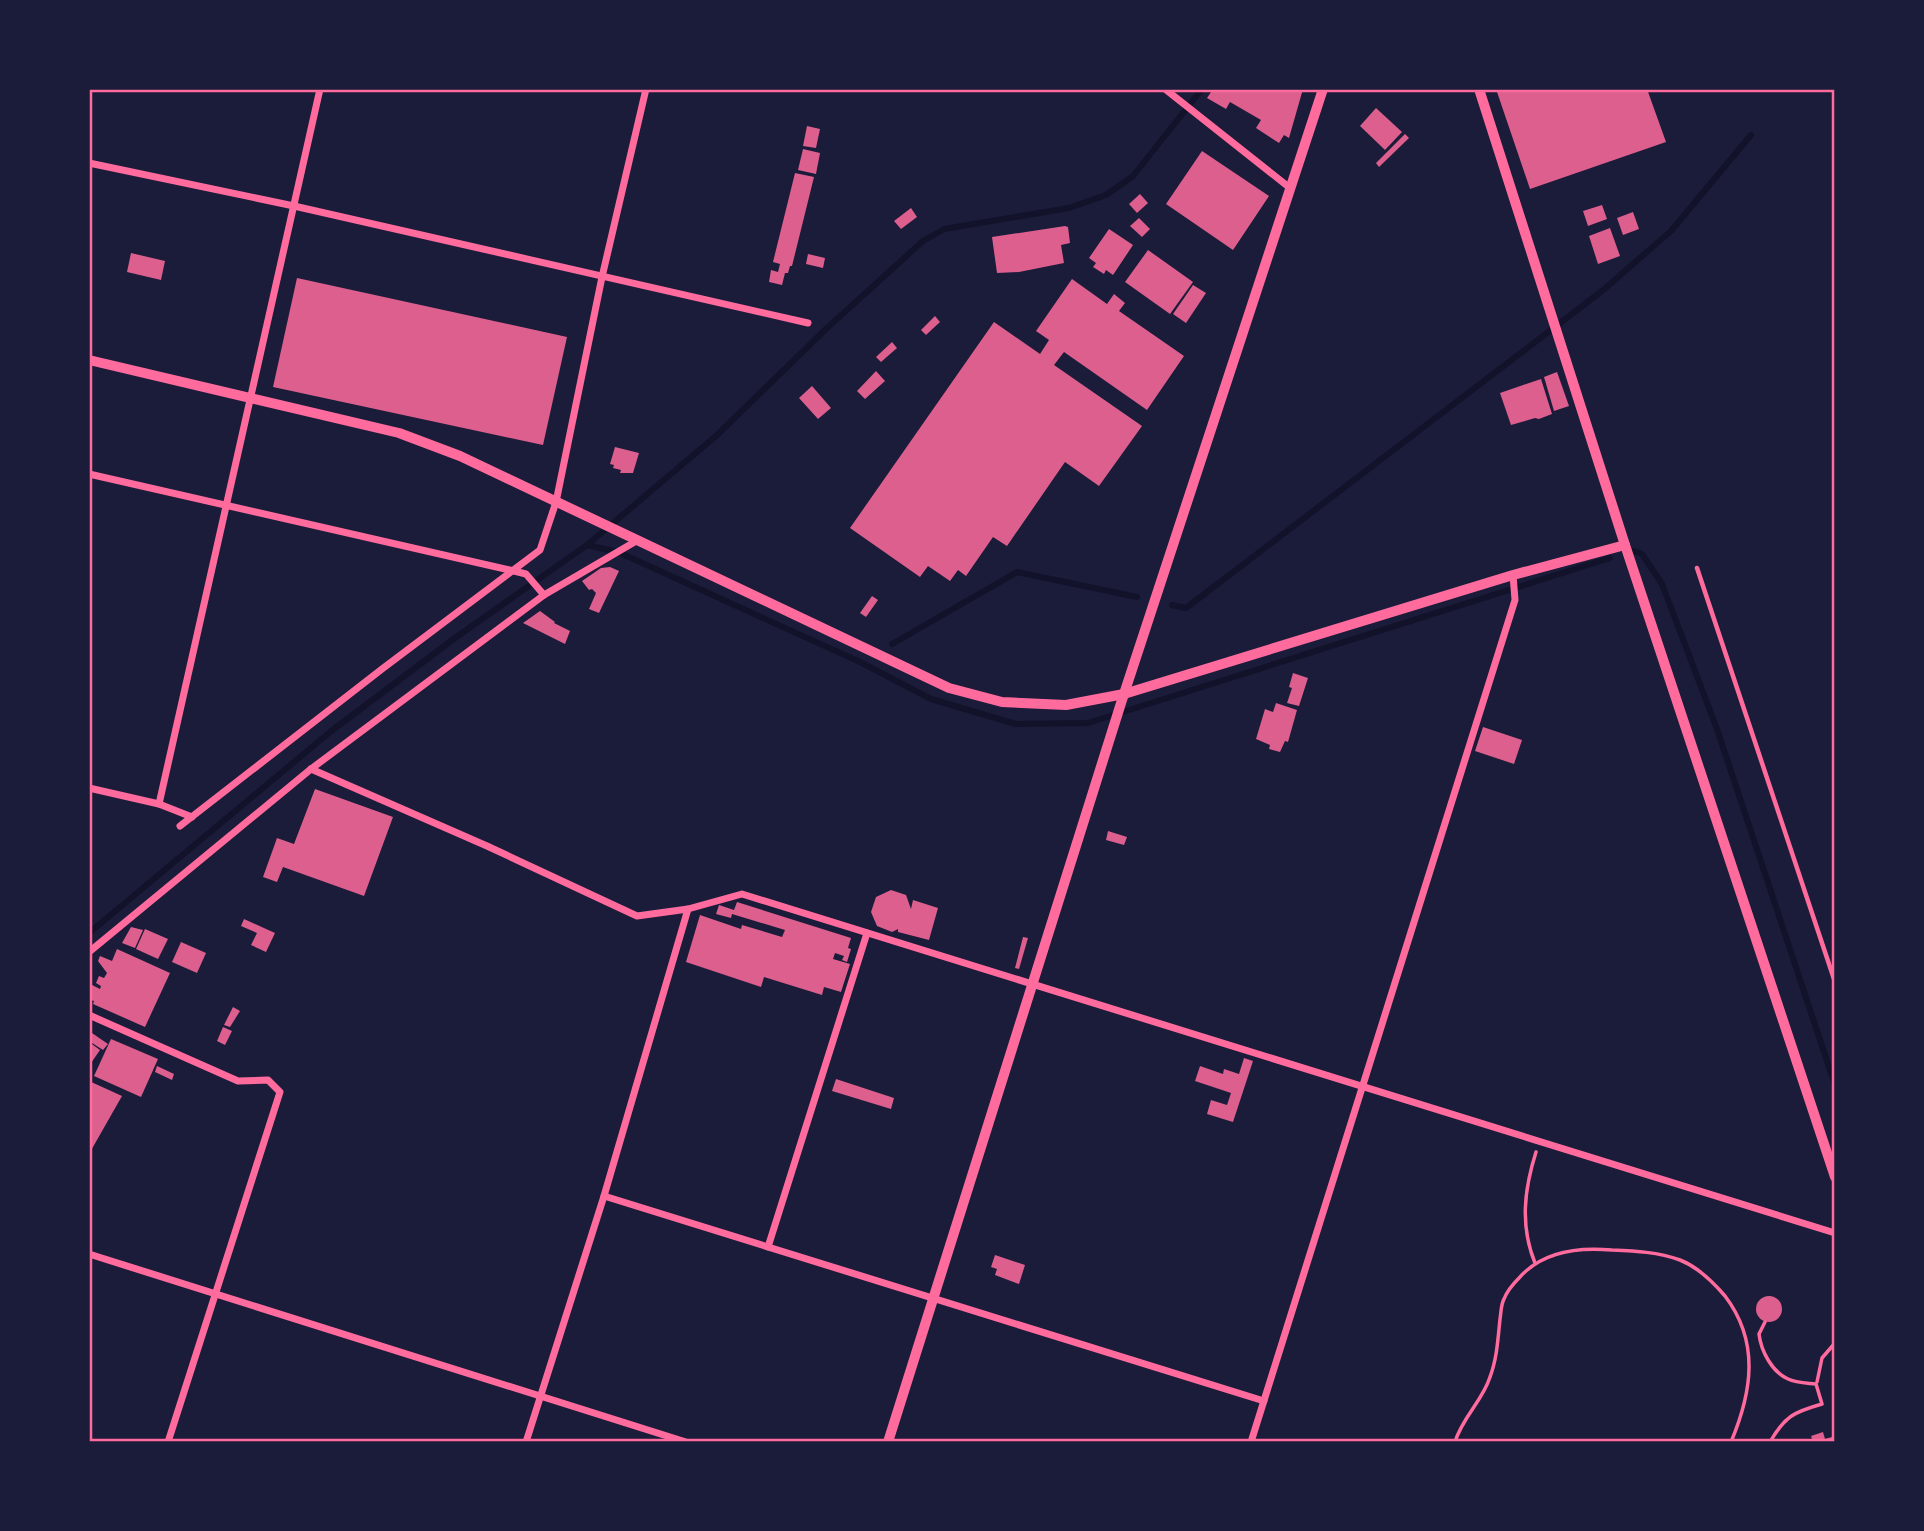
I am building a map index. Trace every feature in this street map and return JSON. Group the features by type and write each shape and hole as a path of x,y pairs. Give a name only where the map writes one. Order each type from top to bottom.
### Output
{"street":[{"path":"159,804 320,89"},
{"path":"180,826 382,669 540,551 556,502 601,276 646,89"},
{"path":"1165,89 1290,188"},
{"path":"888,1442 1113,728 1323,89"},
{"path":"1479,89 1625,545 1835,1177"},
{"path":"89,163 293,206 808,323"},
{"path":"89,360 399,433 460,456 949,688 1002,702 1066,705 1123,697 1513,576 1625,545"},
{"path":"89,474 526,574 544,595"},
{"path":"89,952 311,769 544,595 633,538"},
{"path":"1251,1442 1515,600 1513,576"},
{"path":"311,769 487,846 637,916 688,909 742,894 1835,1233"},
{"path":"89,788 159,804 192,817"},
{"path":"526,1442 604,1196 688,909"},
{"path":"768,1247 867,933"},
{"path":"89,1014 238,1081 268,1080 280,1093 168,1442"},
{"path":"604,1196 1264,1401"},
{"path":"89,1254 686,1442"}],"lane":[{"path":"1697,568 1835,982"}],"path":[{"path":"1535,1263 1529,1244 1524,1208 1525,1193 1539,1142"},
{"path":"1455,1442 1485,1392 1491,1376 1503,1300 1535,1263 1566,1250 1597,1248 1654,1253 1682,1261 1700,1271 1718,1287 1733,1307 1746,1334 1750,1369 1746,1397 1731,1442"},
{"path":"1765,1322 1759,1334 1767,1360 1789,1380 1816,1384 1822,1404 1796,1411 1782,1422 1770,1442"},
{"path":"1817,1382 1822,1358 1835,1343"}],"building":[{"path":"1213,89 1303,89 1289,138 1284,135 1279,143 1256,128 1261,120 1230,102 1226,109 1207,98"},
{"path":"1496,89 1647,89 1666,142 1530,189"},
{"path":"1376,108 1402,132 1385,150 1360,126"},
{"path":"807,126 820,129 816,148 803,146"},
{"path":"1405,134 1409,138 1379,167 1376,163"},
{"path":"803,149 820,153 816,174 798,170"},
{"path":"1202,151 1269,196 1233,250 1166,204"},
{"path":"795,173 814,177 792,266 788,273 785,273 782,285 769,282 771,270 778,272 780,264 773,262"},
{"path":"1140,194 1148,203 1137,213 1129,204"},
{"path":"1602,205 1607,219 1588,226 1583,211"},
{"path":"911,208 917,217 901,229 894,221"},
{"path":"1633,212 1639,229 1623,235 1617,218"},
{"path":"1139,218 1150,229 1142,237 1130,226"},
{"path":"1068,227 1070,243 1061,245 1064,263 1019,272 997,273 992,237"},
{"path":"1610,228 1620,256 1598,264 1589,236"},
{"path":"1109,229 1133,245 1113,275 1106,270 1104,274 1093,267 1096,263 1089,258"},
{"path":"1148,250 1193,282 1170,314 1125,282"},
{"path":"131,253 165,261 161,280 127,272"},
{"path":"808,254 825,258 823,268 806,264"},
{"path":"297,278 567,337 543,445 273,387"},
{"path":"1072,279 1107,304 1114,294 1125,303 1119,311 1184,356 1147,410 1064,352 1054,365 1142,426 1099,486 1065,462 1007,546 993,537 966,576 958,570 950,581 928,566 920,577 850,528 994,322 1040,354 1049,340 1036,331"},
{"path":"1193,285 1206,293 1186,323 1173,314"},
{"path":"935,316 940,322 926,335 921,330"},
{"path":"892,342 897,348 881,362 876,357"},
{"path":"876,371 885,381 865,399 857,391"},
{"path":"1557,372 1569,406 1554,411 1544,377"},
{"path":"1541,379 1552,414 1511,425 1500,393"},
{"path":"812,386 831,408 818,419 799,398"},
{"path":"615,447 639,453 633,473 620,473 621,470 610,464"},
{"path":"610,567 619,571 599,613 589,609 596,593 592,589 589,590 582,581 601,568"},
{"path":"872,596 878,600 866,617 860,613"},
{"path":"540,611 554,623 570,631 565,644 523,623"},
{"path":"1293,673 1308,678 1299,706 1287,703"},
{"path":"1276,703 1297,710 1288,742 1285,741 1280,752 1269,749 1270,745 1256,739 1265,709 1273,712"},
{"path":"1483,727 1522,740 1514,764 1475,751"},
{"path":"315,789 393,817 364,896 283,867 277,882 263,877 277,838 294,844"},
{"path":"1108,831 1127,837 1124,845 1106,840"},
{"path":"891,890 906,895 911,909 913,900 938,908 929,940 898,932 898,929 892,932 877,926 871,912 876,897"},
{"path":"737,902 851,938 847,962 842,960 844,956 835,953 833,959 850,964 841,992 824,987 822,995 764,977 761,987 686,962 700,915 741,929 742,925 782,937 785,930 732,914 731,918 716,914 719,905 734,910"},
{"path":"244,919 275,933 266,952 251,945 257,933 241,926"},
{"path":"131,927 143,930 135,948 122,943"},
{"path":"145,929 168,939 158,959 136,949"},
{"path":"1023,937 1028,938 1019,969 1015,968"},
{"path":"181,942 206,953 197,973 172,962"},
{"path":"117,949 170,973 145,1027 93,1004 94,1001 91,1000 89,1005 92,985 100,989 101,986 96,983 99,976 104,978 107,973 98,961 100,956 112,961"},
{"path":"233,1007 240,1011 230,1027 224,1025"},
{"path":"223,1027 232,1031 225,1045 217,1041"},
{"path":"89,1031 108,1044 103,1050 89,1041"},
{"path":"111,1039 158,1059 141,1097 94,1076"},
{"path":"89,1042 100,1050 89,1066"},
{"path":"1244,1058 1253,1061 1233,1122 1207,1114 1211,1100 1227,1105 1231,1093 1195,1081 1200,1066 1223,1074 1224,1069 1239,1074"},
{"path":"157,1066 174,1074 172,1080 155,1072"},
{"path":"836,1079 894,1098 891,1109 832,1091"},
{"path":"89,1081 122,1096 89,1154"},
{"path":"995,1255 1025,1265 1019,1284 995,1275 997,1269 991,1267"},
{"path":"1769,1296 1778,1300 1782,1309 1778,1318 1769,1322 1760,1318 1756,1309 1760,1300"},
{"path":"1823,1432 1825,1439 1835,1436 1835,1442 1813,1442 1811,1436"}],"waterway":[{"path":"89,933 330,732 455,638 587,545 716,436 826,329 923,241 944,229 1069,208 1106,195 1133,176 1202,89"},
{"path":"1172,605 1186,608 1602,291 1671,231 1751,135"},
{"path":"587,545 618,552 860,662 931,699 1016,724 1088,723 1610,558"},
{"path":"1634,551 1642,554 1662,584 1717,729 1835,1085"},
{"path":"892,644 1017,572 1137,597"}]}
